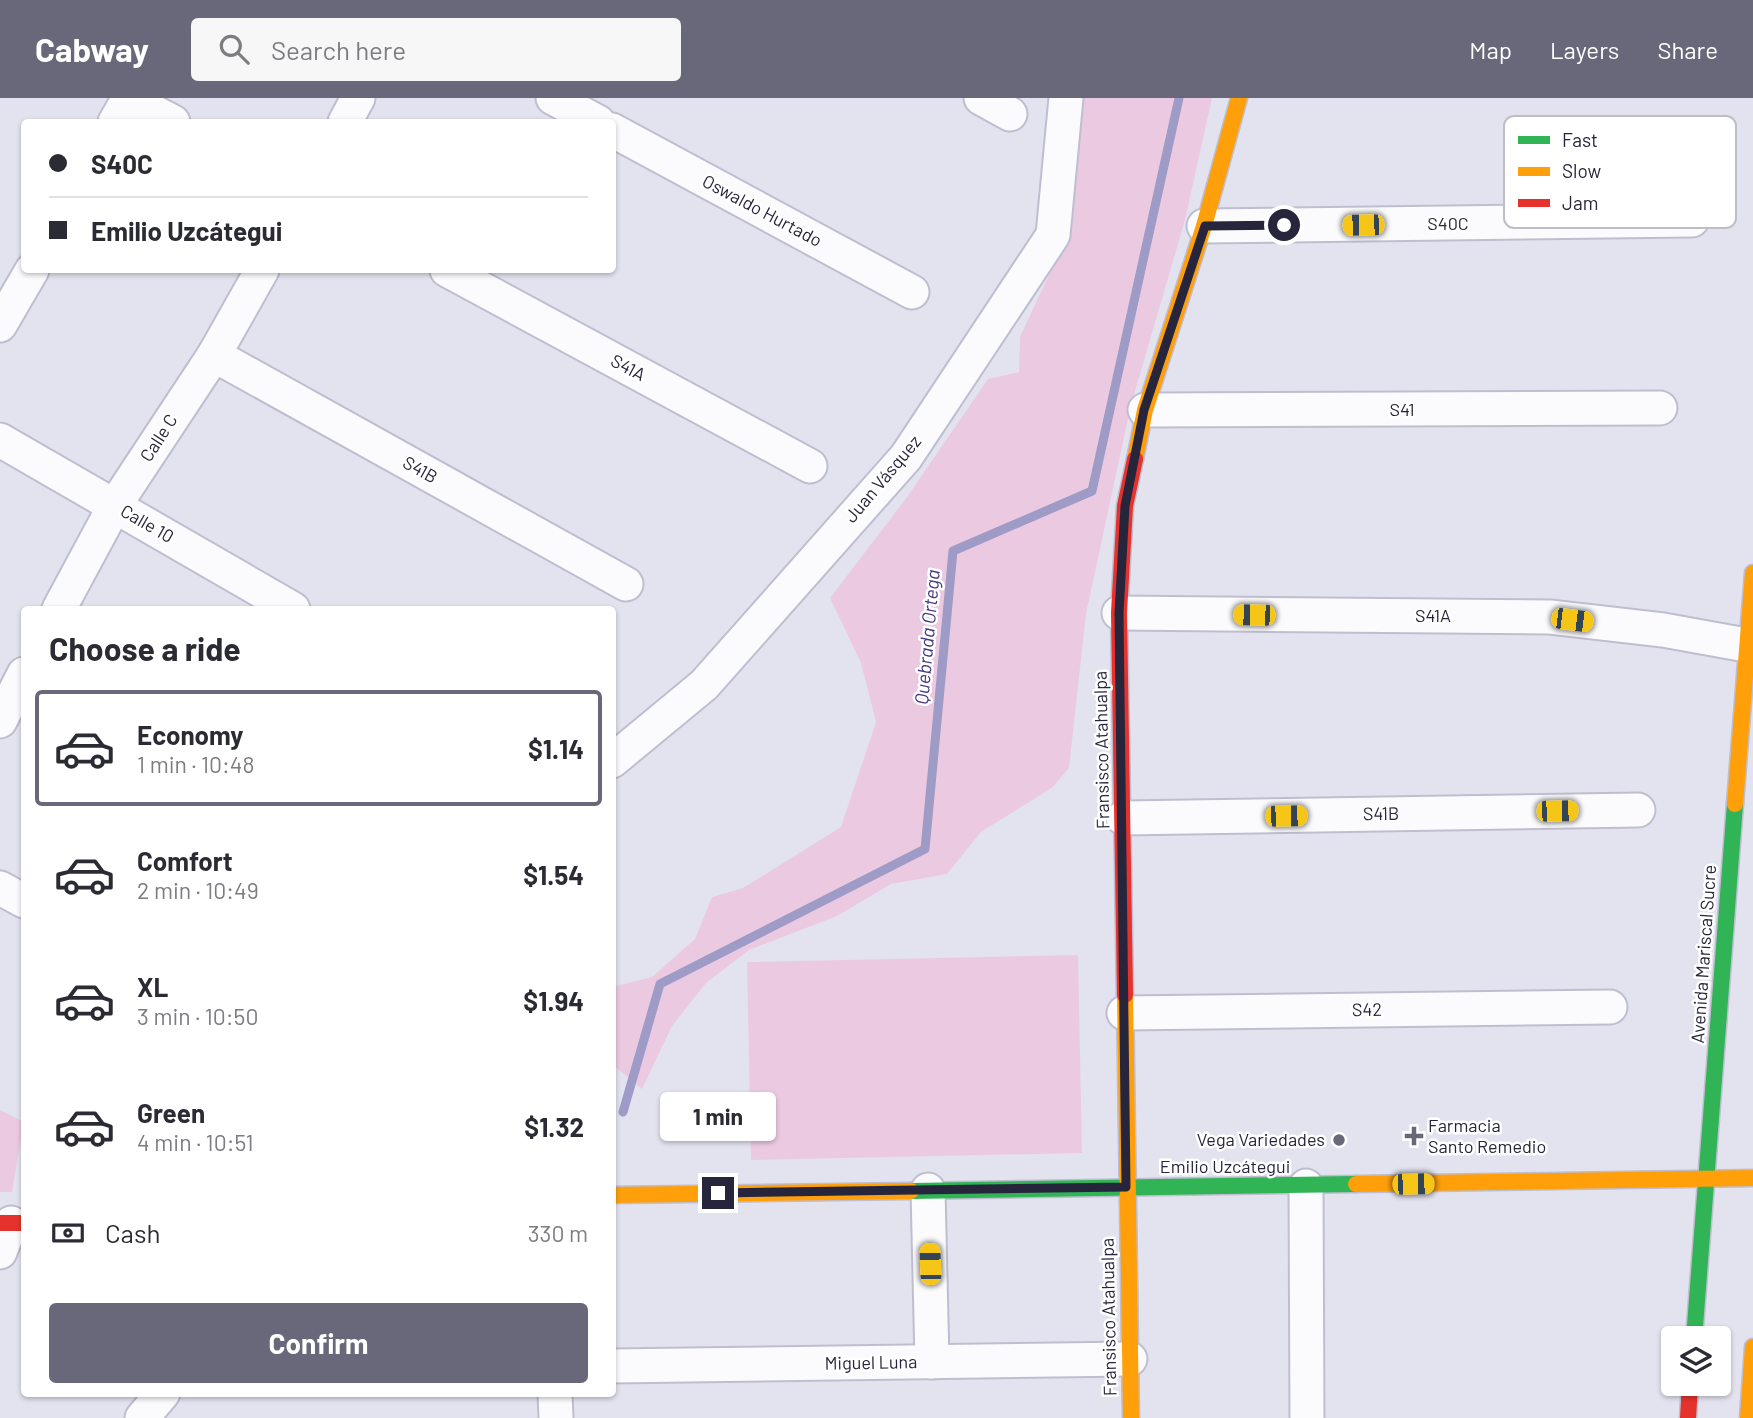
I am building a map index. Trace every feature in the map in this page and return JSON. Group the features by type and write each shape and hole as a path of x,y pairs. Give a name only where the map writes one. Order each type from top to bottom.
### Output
{"street":[{"path":"117,119 128,98 167,119"},
{"path":"347,119 358,98"},
{"path":"553,98 592,119"},
{"path":"981,98 1010,114"},
{"name":"Juan Vásquez","path":"616,758 704,685 906,457 1053,235 1066,98"},
{"name":"Fransisco Atahualpa","path":"1131,1418 1119,613 1125,506 1144,410 1205,226 1239,98"},
{"name":"Oswaldo Hurtado","path":"616,132 912,292"},
{"name":"S40C","path":"1205,226 1504,222"},
{"path":"0,325 30,273"},
{"name":"Calle C","path":"61,606 115,505 214,355 260,273"},
{"name":"S41A","path":"453,273 810,466"},
{"name":"S41B","path":"214,355 626,584"},
{"name":"S41","path":"1144,410 1660,408"},
{"name":"Calle 10","path":"0,440 288,606"},
{"name":"Avenida Mariscal Sucre","path":"1695,1326 1753,573"},
{"name":"S41A","path":"1119,613 1550,617 1663,630 1746,645"},
{"path":"0,721 17,679"},
{"name":"S41B","path":"1123,818 1638,810"},
{"path":"0,888 21,899"},
{"name":"S42","path":"1124,1013 1610,1007"},
{"name":"Emilio Uzcátegui","path":"616,1195 1306,1186 1707,1176 1753,1178"},
{"path":"1306,1186 1307,1418"},
{"path":"928,1190 932,1362"},
{"path":"1748,1418 1753,1347"},
{"name":"Miguel Luna","path":"616,1366 1130,1359"},
{"path":"1688,1418 1689,1396"},
{"path":"142,1418 160,1397"},
{"path":"555,1397 556,1418"}],"shaded area":[{"path":"1081,98 1212,98 1185,220 1131,405 1086,614 1069,768 1053,787 981,832 947,874 891,884 837,916 749,950 706,983 672,1026 642,1089 616,1067 616,986 652,977 695,939 712,897 743,888 841,827 876,722 861,663 830,598 907,497 988,379 1019,372 1020,337 1067,236"},
{"path":"1078,955 1082,1153 751,1160 747,962"},
{"path":"0,1110 21,1120 21,1140 12,1192 0,1192"}],"waterway":[{"name":"Quebrada Ortega","path":"623,1112 660,984 925,849 953,551 1092,491 1179,98"}],"traffic: fast":[{"path":"1695,1326 1735,804"},
{"path":"911,1191 1356,1184"}],"traffic: slow":[{"path":"1135,459 1145,410 1204,226 1239,98"},
{"path":"1735,804 1753,573"},
{"path":"1125,995 1131,1418"},
{"path":"1356,1184 1753,1178"},
{"path":"616,1195 911,1191"},
{"path":"1748,1418 1753,1347"}],"traffic: jam":[{"path":"1125,995 1119,613 1125,506 1135,459"},
{"path":"0,1223 21,1223"},
{"path":"1688,1418 1689,1396"}],"place":[{"name":"Farmacia Santo Remedio","path":"1414,1136"},
{"name":"Vega Variedades","path":"1339,1140"}],"route":[{"path":"718,1193 1126,1187 1119,613 1125,506 1144,410 1205,226 1284,225"}]}
